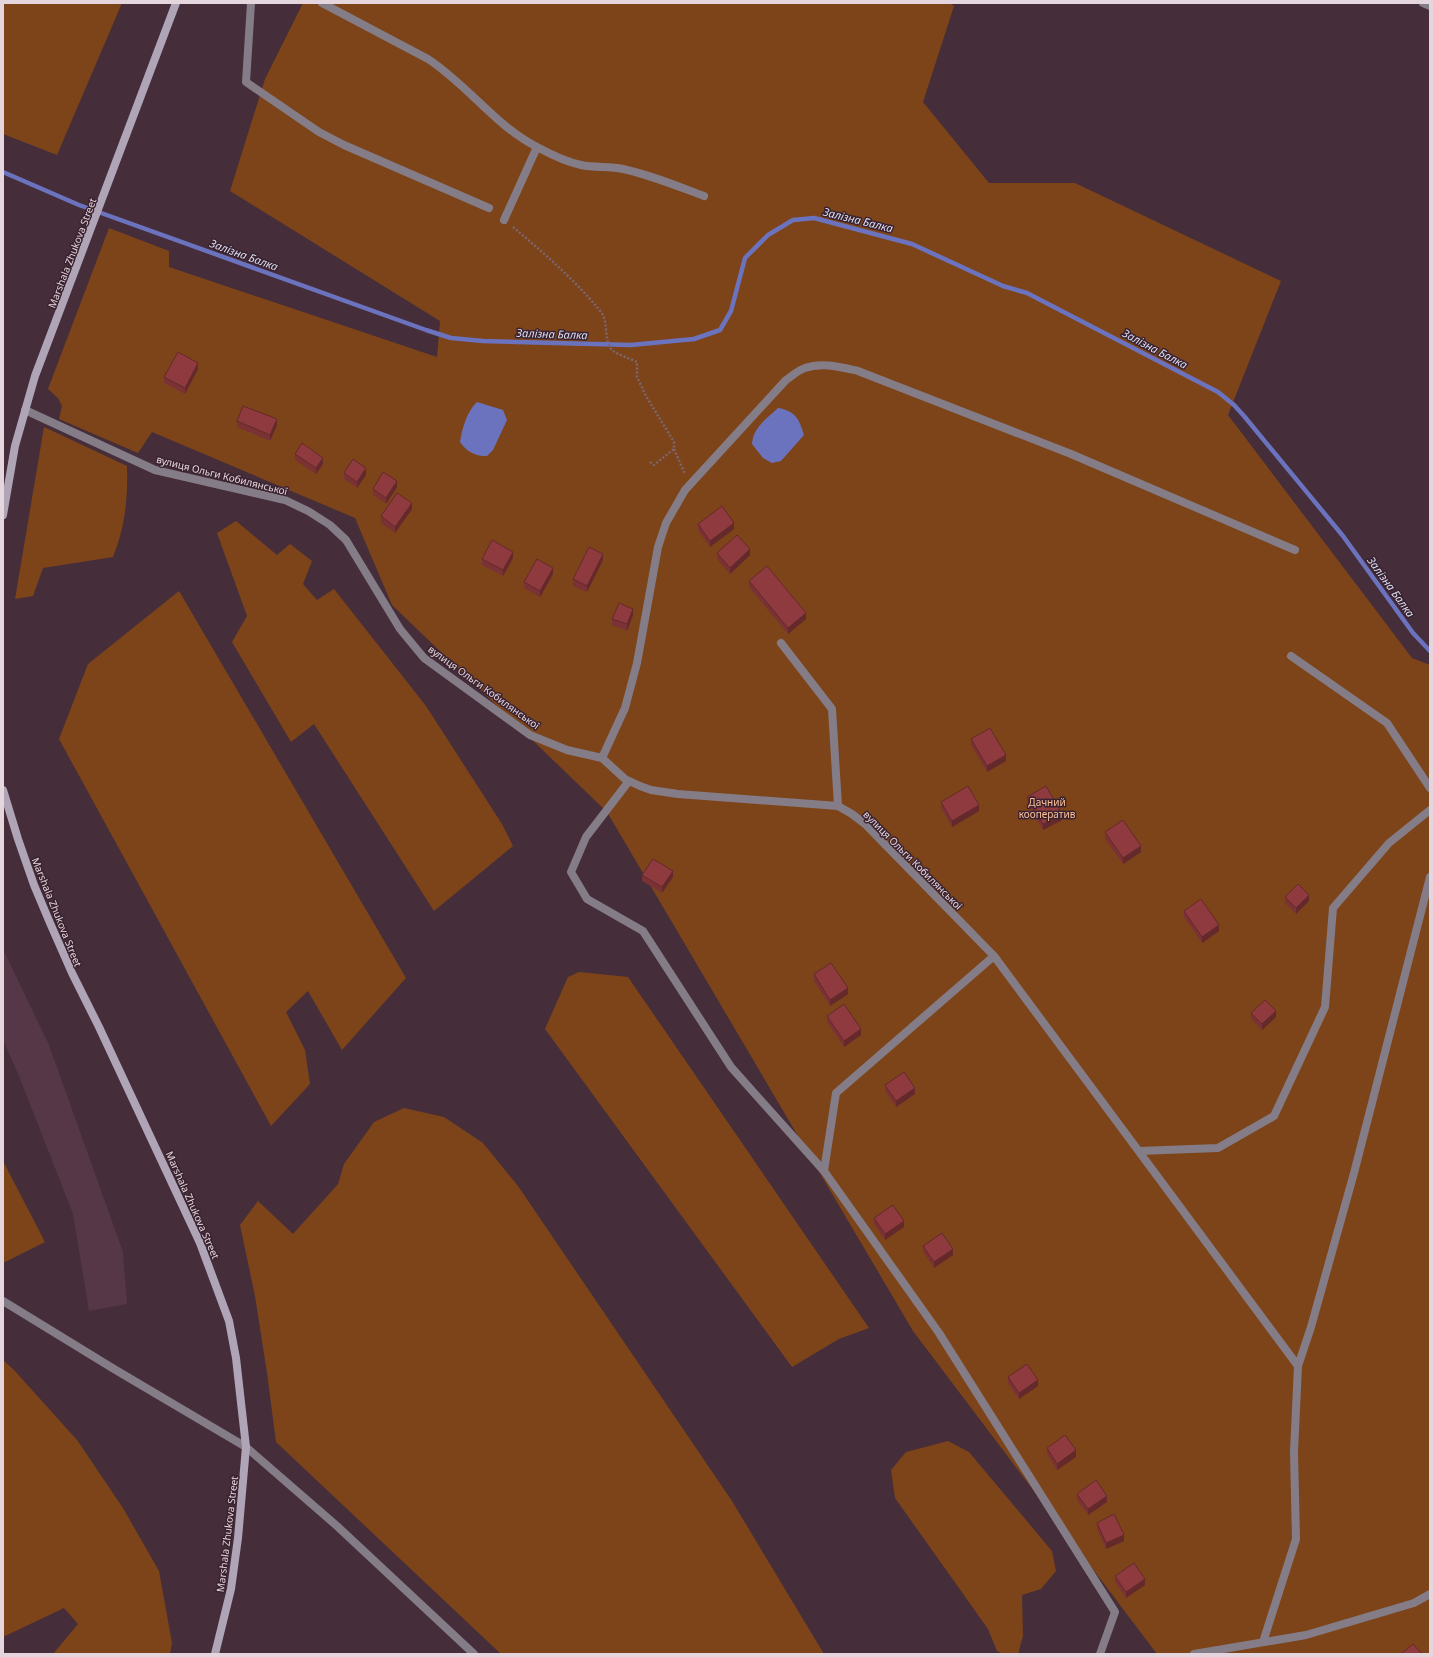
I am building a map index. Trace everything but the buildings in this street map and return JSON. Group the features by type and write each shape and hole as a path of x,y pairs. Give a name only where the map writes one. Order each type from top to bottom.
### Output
{"main road":[{"name":"Marshala Zhukova Street","path":"3,515 15,446 35,376 176,3"},
{"name":"Marshala Zhukova Street","path":"3,790 9,813 34,885 72,973 194,1229 229,1321 236,1358 246,1447 232,1589 215,1654"}],"street":[{"path":"251,3 246,82 319,132 344,145 489,208"},
{"path":"322,3 444,69 514,134 556,157 581,165 622,169 646,174 704,196"},
{"path":"1423,3 1430,6"},
{"path":"504,220 537,147"},
{"path":"602,758 625,708 635,671 658,547 666,523 685,490 691,483 786,380 804,368 834,366 858,371 1070,454 1295,550"},
{"name":"вулиця Ольги Кобилянської","path":"25,410 155,470 285,500 308,511 330,525 346,540 400,629 424,658 530,735 567,750 602,758 629,781 651,790 678,794 838,806 852,814 865,824 994,956 1298,1366"},
{"path":"780,643 832,709 838,806"},
{"path":"1291,656 1387,723 1430,788"},
{"path":"629,781 586,837 571,872 588,899 643,931 731,1068 824,1171 939,1332 1115,1612 1100,1654"},
{"path":"1139,1151 1218,1148 1274,1116 1325,1006 1333,908 1390,843 1430,810"},
{"path":"1263,1642 1296,1539 1294,1452 1298,1366 1311,1327 1354,1173 1430,877"},
{"path":"824,1171 836,1093 994,956"},
{"path":"3,1301 114,1370 246,1447 336,1526 474,1654"},
{"path":"1194,1654 1306,1635 1414,1603 1430,1594"}],"path":[{"path":"504,220 546,256 602,314 608,342 612,350 637,362 637,376 646,396 674,442 674,449 691,483"},
{"path":"649,461 654,465 674,449"}],"shaded area":[{"path":"3,949 49,1045 123,1252 127,1304 89,1311 73,1214 19,1076 3,1040"}],"green space":[{"path":"3,3 122,3 57,155 3,134"},
{"name":"Дачний кооператив","path":"303,3 950,3 954,6 923,102 989,183 1075,183 1281,281 1228,415 1412,658 1430,665 1430,1654 1157,1654 913,1331 607,812 392,605 355,518 152,432 138,453 59,419 62,406 58,398 48,389 109,228 169,251 169,267 437,357 440,321 230,191 265,79"},
{"path":"44,427 127,466 125,513 113,557 43,568 33,596 15,599"},
{"path":"236,521 277,555 290,544 312,561 303,584 317,600 334,589 426,706 502,824 513,846 434,911 314,724 291,742 232,642 247,616 217,533"},
{"path":"179,591 406,978 342,1050 308,991 286,1012 305,1050 310,1084 271,1126 59,739 88,664"},
{"path":"579,972 628,977 869,1328 839,1339 792,1367 545,1029 568,977"},
{"path":"404,1108 444,1117 483,1143 518,1186 732,1501 824,1654 501,1654 276,1442 255,1296 240,1225 258,1201 293,1234 338,1184 344,1164 374,1122"},
{"path":"3,1161 45,1242 3,1263"},
{"path":"3,1360 14,1370 77,1440 123,1508 159,1571 172,1643 170,1654 53,1654 78,1624 64,1608 3,1637"},
{"path":"948,1441 969,1452 1052,1551 1056,1571 1041,1589 1022,1595 1023,1636 1018,1654 1003,1654 997,1651 988,1629 895,1498 891,1470 906,1452"}],"water":[{"path":"477,402 503,410 507,420 493,450 487,456 479,456 472,453 460,442 470,410"},
{"path":"778,408 789,411 796,416 804,435 781,461 772,463 763,458 752,444 758,428"}],"waterway":[{"name":"Залізна Балка","path":"3,172 79,205 426,330 451,338 483,341 631,345 694,339 720,330 731,311 745,258 768,235 793,220 814,218 912,244 1003,286 1027,293 1218,392 1234,405 1244,416 1343,536 1413,633 1430,651"}]}
